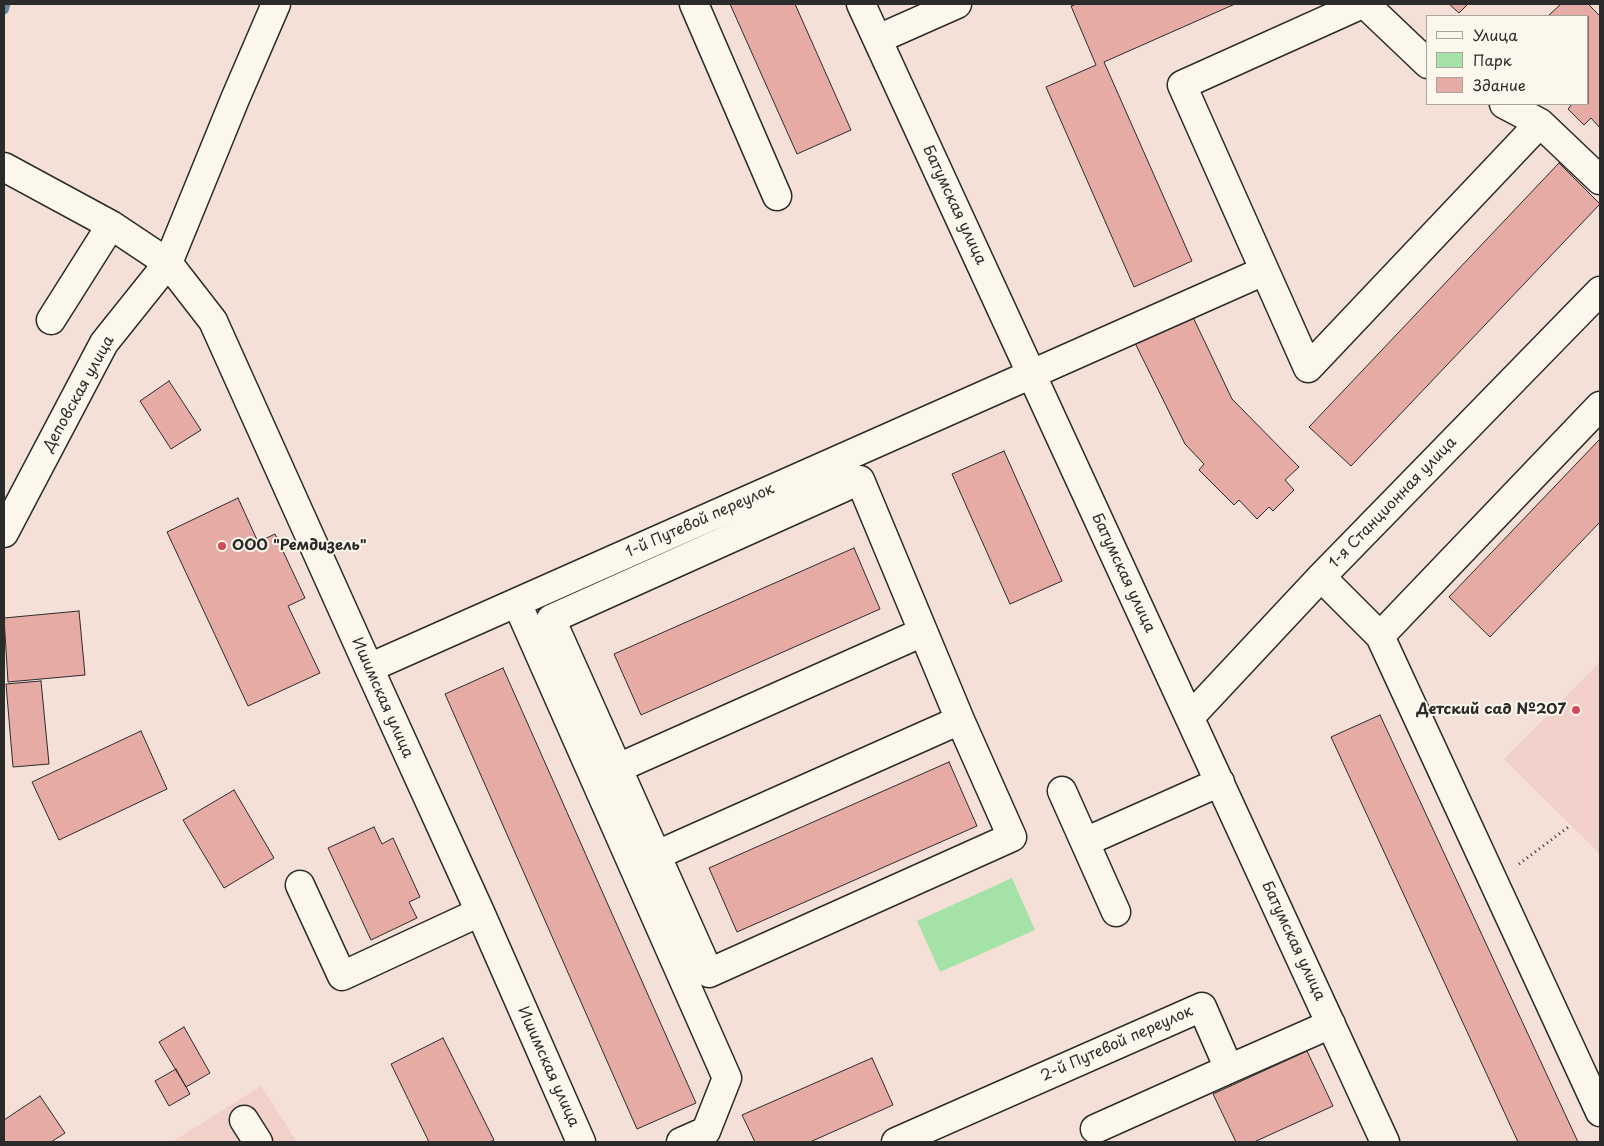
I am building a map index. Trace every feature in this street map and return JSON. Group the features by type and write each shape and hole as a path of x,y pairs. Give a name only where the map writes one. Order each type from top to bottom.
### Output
{"street":[{"name":"Деповская улица","path":"4,534 104,343 168,262 276,4"},
{"path":"694,4 777,196"},
{"name":"Батумская улица","path":"861,4 1385,1142"},
{"path":"878,39 957,4"},
{"path":"1426,62 1363,4 1182,85 1308,368 1540,123"},
{"path":"1506,105 1540,123 1600,180"},
{"name":"Ишимская улица","path":"4,167 111,225 168,262 213,321 480,912 581,1142"},
{"path":"51,320 111,225"},
{"name":"1-й Путевой переулок","path":"369,668 1264,271"},
{"name":"1-я Станционная улица","path":"1190,717 1321,577 1600,291"},
{"path":"1380,636 1600,406"},
{"path":"517,603 540,624 618,768 709,973 1012,837 960,720 860,480 540,624"},
{"path":"1321,577 1380,636 1600,1112"},
{"path":"540,624 727,1078 706,1131 681,1142"},
{"path":"618,768 923,632"},
{"path":"657,855 960,720"},
{"path":"1085,842 1220,782"},
{"path":"1062,791 1116,912"},
{"path":"300,885 342,976 480,912"},
{"name":"2-й Путевой переулок","path":"896,1142 1202,1007 1229,1070"},
{"path":"1096,1128 1331,1024"}],"path":[{"path":"1494,883 1571,825"}],"shaded area":[{"name":"Детский сад №207","path":"1600,662 1600,854 1504,759"},
{"path":"261,1086 297,1142 172,1142"}],"green space":[{"path":"1012,878 1035,930 940,972 917,921"}],"building":[{"path":"730,4 795,4 851,130 797,154"},
{"path":"1077,4 1235,4 1104,62 1192,261 1134,287 1046,87 1096,65 1071,6"},
{"path":"1449,4 1468,4 1459,13"},
{"path":"1561,4 1588,4 1600,16 1600,128 1591,118 1584,125 1568,109 1571,105 1589,105 1589,15 1549,15"},
{"path":"1559,163 1600,204 1351,466 1309,427"},
{"path":"1191,313 1232,399 1299,467 1285,480 1294,490 1273,511 1269,507 1257,519 1239,500 1234,505 1199,470 1204,464 1185,444 1133,339"},
{"path":"169,381 201,430 171,449 140,401"},
{"path":"1600,439 1600,522 1490,637 1449,597"},
{"path":"1004,451 1062,581 1010,604 952,474"},
{"path":"238,498 258,542 275,534 305,598 288,606 320,673 248,706 167,532"},
{"path":"854,548 880,609 641,715 614,654"},
{"path":"79,611 85,675 8,682 4,618"},
{"path":"503,668 696,1103 637,1129 445,694"},
{"path":"41,681 49,764 13,767 6,684"},
{"path":"1380,715 1578,1142 1518,1142 1331,737"},
{"path":"141,731 167,789 59,840 32,782"},
{"path":"949,762 977,826 737,932 709,868"},
{"path":"234,790 274,858 224,888 183,820"},
{"path":"374,827 382,844 393,838 420,897 409,902 417,918 371,940 328,848"},
{"path":"184,1027 210,1073 186,1087 159,1042"},
{"path":"443,1038 494,1140 490,1142 429,1142 391,1064"},
{"path":"1307,1051 1333,1106 1254,1142 1236,1142 1213,1094"},
{"path":"872,1058 893,1105 810,1142 755,1142 742,1115"},
{"path":"176,1069 190,1094 169,1106 155,1081"},
{"path":"40,1096 65,1133 51,1142 4,1142 4,1120"}],"waterway":[{"path":"4,10 6,4"}],"place":[{"name":"ООО \"Ремдизель\"","path":"222,546"},
{"name":"Детский сад №207","path":"1576,710"}]}
